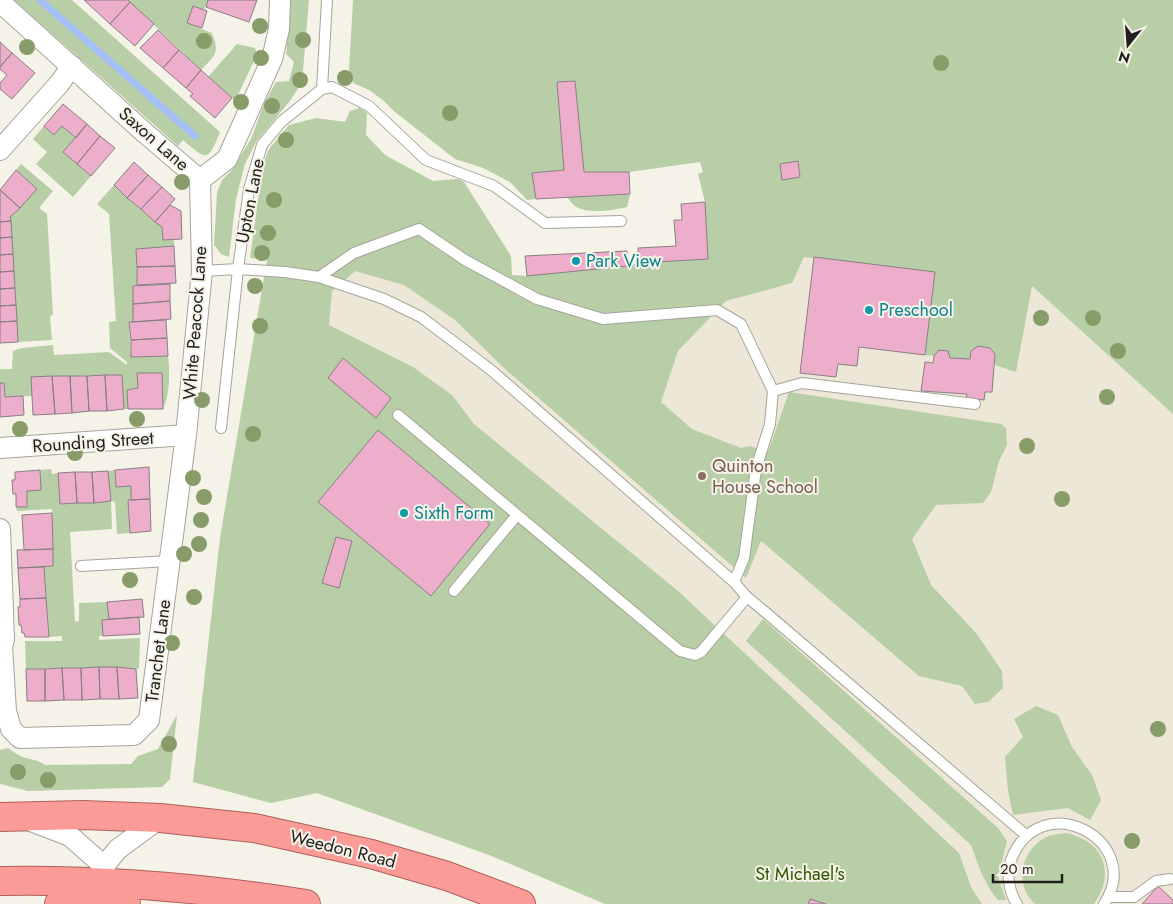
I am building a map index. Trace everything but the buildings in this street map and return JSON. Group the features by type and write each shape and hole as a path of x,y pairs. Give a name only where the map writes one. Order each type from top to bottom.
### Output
{"highway":[{"name":"Weedon Road","path":"11,817 83,815 160,818 254,828 371,854 447,876 521,904"},
{"path":"3,880 105,892 234,893 306,904"},
{"path":"3,880 36,895 44,904"},
{"path":"59,904 105,892 126,904"}],"street":[{"name":"Saxon Lane","path":"0,2 200,180 227,159 272,59 279,29 280,0"},
{"path":"0,150 59,84 72,66"},
{"name":"White Peacock Lane","path":"186,436 202,271 200,180"},
{"name":"Rounding Street","path":"0,448 186,436"},
{"name":"Tranchet Lane","path":"5,732 20,738 134,734 149,720 186,436"},
{"path":"0,529 4,640 1,646 6,711 5,732"},
{"name":"Weedon Road","path":"11,817 70,836 105,892"},
{"path":"105,892 118,849 160,818"}],"lane":[{"path":"327,0 322,88 332,87 369,106 426,160 494,186 545,223 621,221"},
{"name":"Upton Lane","path":"221,428 238,269 249,189 262,146 281,122 322,88"},
{"path":"320,277 354,253 419,229 465,260 537,299 603,319 717,310 740,324 773,391 770,424 756,468 744,558 734,582"},
{"path":"202,271 238,269 285,272 320,277 384,299 421,317 491,370 734,582 747,597 1026,836"},
{"path":"773,391 802,383 975,404"},
{"path":"398,415 680,651 695,655 701,652 747,597"},
{"path":"454,591 517,515"},
{"path":"81,566 169,561"},
{"path":"1017,904 1009,883 1009,866 1015,849 1026,836 1042,827 1059,823 1076,825 1092,833 1104,846 1112,862 1113,879 1107,900 1134,896 1156,881 1170,879"}],"shaded area":[{"name":"Quinton House School","path":"360,108 367,113 366,135 385,155 433,181 458,179 464,182 511,256 512,275 527,276 627,266 639,263 708,259 823,247 1031,285 1173,414 1173,904 605,904 489,855 317,793 271,803 193,782 220,538 265,270 316,118 345,122 350,111"}],"green space":[{"path":"14,0 72,0 220,132 213,149 206,155 202,155 183,140 178,146"},
{"path":"128,0 208,0 204,10 193,6 187,23 212,33 216,46 215,54 201,70"},
{"path":"291,0 309,0 302,83 256,142 245,164 236,199 229,257 221,254 214,245 217,193 222,180 232,170 251,139 264,104 276,82 289,81 294,62 286,54"},
{"name":"Quinton House School","path":"353,0 1173,0 1173,414 1032,286 1016,372 995,365 995,354 990,348 978,347 971,351 970,359 950,358 947,351 934,356 925,355 935,272 804,257 792,283 726,301 678,351 661,402 692,429 741,448 750,446 768,452 789,392 1001,424 1006,428 1007,445 999,461 991,492 983,503 936,505 912,539 931,585 976,633 1002,671 1003,688 988,702 975,704 962,686 919,676 761,541 746,578 505,369 455,320 404,285 355,271 332,291 329,325 413,367 452,395 474,424 678,591 959,853 971,887 982,904 605,904 489,855 317,793 271,803 193,782 220,538 267,260 250,258 263,164 269,149 289,125 316,118 345,122 350,111 360,108 367,113 366,135 385,155 433,181 458,179 464,182 511,256 512,275 527,276 627,266 639,263 708,259 705,202 698,174 703,172 700,162 629,172 584,172 575,82 557,82 564,170 532,173 536,199 527,200 510,182 483,168 455,159 395,112 384,101 369,90 353,83 349,70","holes":["798,161 800,177 782,180"]},
{"path":"237,44 255,48 257,55 235,101 208,77"},
{"path":"44,126 54,135 62,126 76,138 91,176 73,197 36,164 47,152 33,139"},
{"path":"21,164 53,191 39,208 47,214 53,314 50,317 52,340 18,342 10,217 37,189 16,170"},
{"path":"114,185 162,227 163,240 174,239 174,246 136,249 137,285 133,286 133,322 129,322 131,357 168,356 169,383 163,409 161,373 137,373 138,388 127,390 128,409 124,409 122,375 32,377 32,396 5,397 4,383 0,383 0,369 12,369 13,351 22,348 53,345 54,355 109,352 127,365 127,362 110,348 109,322 116,321 109,214 97,204"},
{"path":"630,194 627,207 601,211 581,209 574,205 567,197"},
{"path":"51,469 52,474 58,473 61,504 110,501 108,471 115,470 116,487 131,486 131,500 128,500 130,533 117,534 115,502 111,501 112,529 70,532 75,622 79,621 79,603 107,602 109,619 102,620 103,636 99,636 99,640 140,638 139,669 117,667 26,669 25,641 62,641 62,636 49,637 44,567 53,566 52,509 17,511 16,507 27,506 27,491 41,490 40,470"},
{"path":"763,619 998,828 1007,841 998,877 1006,900 998,900 989,887 971,845 746,641"},
{"path":"1036,706 1058,715 1072,747 1092,775 1101,800 1090,820 1068,808 1013,815 1008,791 1005,757 1023,737 1014,719"},
{"path":"177,715 170,779 162,787 28,791 0,784 0,750 8,748 21,756 45,765 131,764 138,756 158,749"},
{"path":"1066,833 1090,843 1097,851 1105,870 1101,892 1094,904 1035,904 1025,889 1022,872 1024,863 1033,847 1043,839 1052,835"}],"waterway":[{"path":"40,0 195,136"}],"place":[{"name":"Park View","path":"576,261"},
{"name":"Preschool","path":"869,310"},
{"name":"Quinton House School","path":"702,476"},
{"name":"Sixth Form","path":"404,513"}],"park label":[{"name":"St Michael's","path":"800,874"}]}
